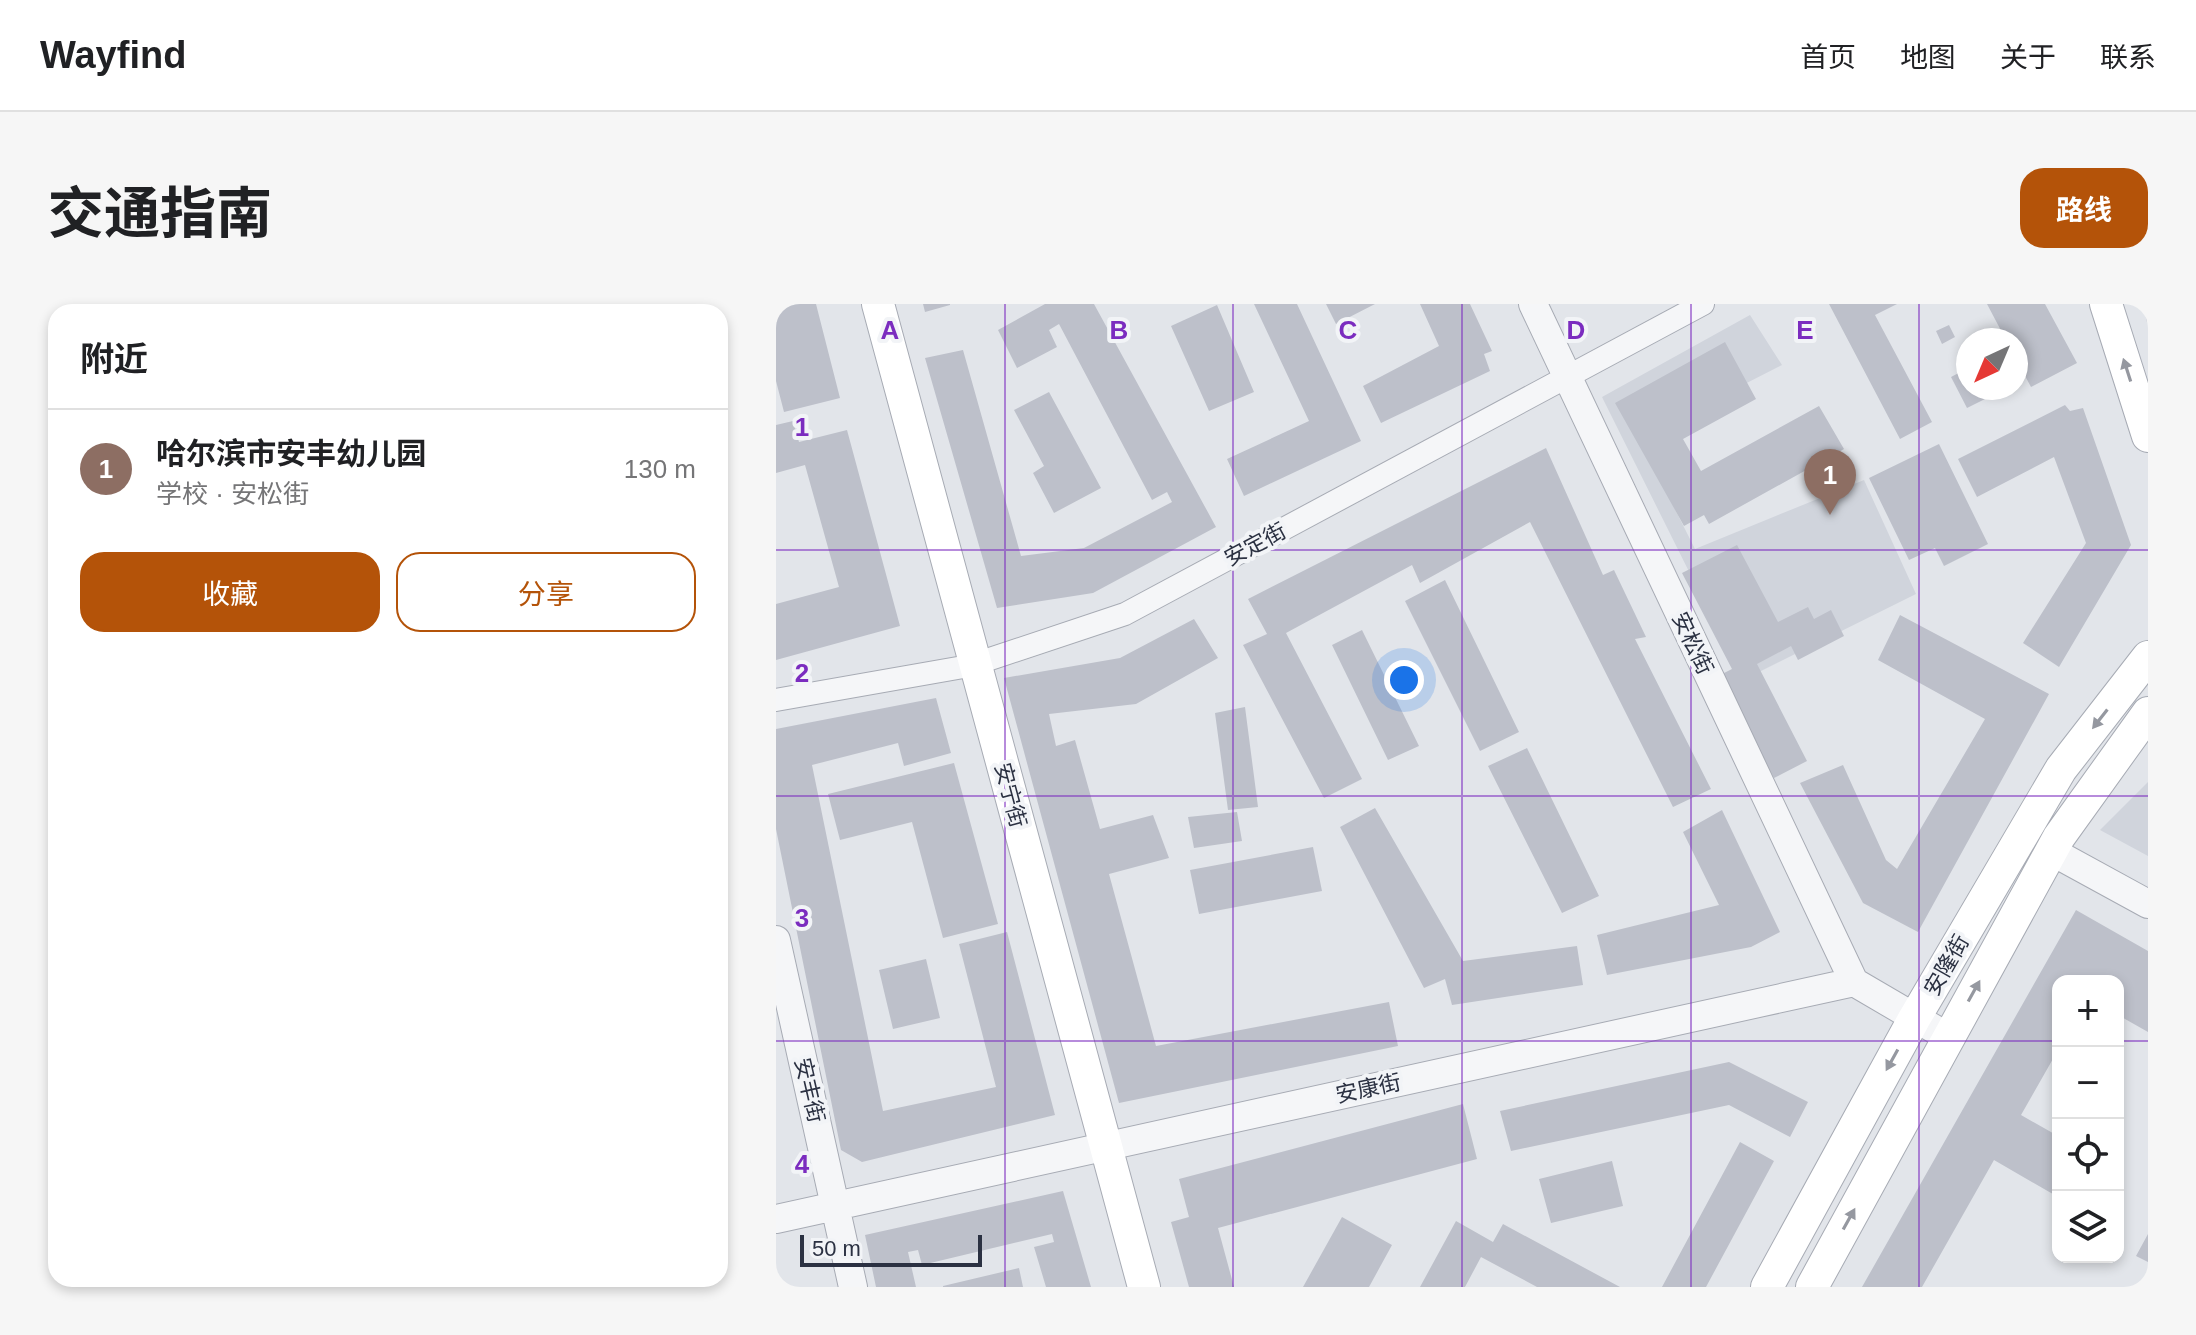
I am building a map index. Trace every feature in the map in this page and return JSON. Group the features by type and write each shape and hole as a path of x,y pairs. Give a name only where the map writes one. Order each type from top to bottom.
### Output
{"main road":[{"name":"安宁街","path":"878,304 1144,1287"},
{"path":"2106,304 2148,436"},
{"name":"安隆街","path":"1767,1287 1914,1019 2061,769 2148,657"},
{"name":"安隆街","path":"1812,1287 2051,851 2148,713"}],"street":[{"name":"安松街","path":"1533,304 1854,982"},
{"name":"安定街","path":"776,700 976,664 1125,614 1703,304"},
{"path":"2051,851 2148,904"},
{"name":"安丰街","path":"776,940 853,1287"},
{"path":"1854,982 1948,1037"},
{"name":"安康街","path":"776,1219 1854,982"}],"shaded area":[{"path":"1750,315 1782,365 1639,438 1695,549 1864,480 1916,594 1743,680 1602,397"},
{"path":"2148,782 2148,856 2100,830"}],"building":[{"path":"776,304 816,304 840,398 784,412 776,381"},
{"path":"923,304 950,304 950,305 925,312"},
{"path":"1045,304 1094,304 1216,527 1093,593 997,608 925,358 963,350 1021,556 1084,548 1172,502 1167,492 1152,500 1059,324 1049,330 1057,347 1017,368 998,330"},
{"path":"1254,304 1297,304 1361,441 1244,496 1227,459 1309,421"},
{"path":"1326,304 1375,304 1336,324"},
{"path":"1420,304 1470,304 1492,351 1484,354 1490,371 1381,423 1363,386 1439,346"},
{"path":"1829,304 1897,304 1875,315 1932,422 1900,439"},
{"path":"1987,304 2045,304 2077,363 2031,387 2028,381 2028,328 2000,328"},
{"path":"2142,304 2148,304 2148,322 2147,322"},
{"path":"1217,305 1254,392 1209,411 1171,326"},
{"path":"1949,325 1955,337 1942,344 1936,331"},
{"path":"1725,342 1756,399 1683,439 1701,471 1819,406 1844,449 1709,524 1704,515 1684,526 1615,403"},
{"path":"1049,392 1101,488 1054,513 1033,473 1044,466 1014,410"},
{"path":"1963,400 1983,400 1967,408"},
{"path":"2065,405 2070,411 2083,408 2131,545 2059,667 2023,643 2086,543 2054,457 1977,497 1958,459"},
{"path":"793,421 799,442 847,430 900,626 776,660 776,604 839,587 805,465 776,473 776,425"},
{"path":"1939,444 1988,544 1944,566 1935,548 1909,560 1869,478"},
{"path":"1546,448 1603,575 1614,570 1646,637 1635,639 1711,789 1673,807 1530,522 1420,583 1412,565 1286,633 1362,779 1324,798 1243,645 1267,634 1248,599"},
{"path":"1737,545 1778,622 1808,607 1814,619 1831,610 1844,636 1798,660 1791,646 1757,664 1807,761 1774,778 1720,675 1732,669 1682,573"},
{"path":"1445,580 1519,732 1480,751 1405,601"},
{"path":"1900,615 2049,694 1918,932 1863,903 1800,783 1843,765 1886,860 1897,869 1985,719 1878,660"},
{"path":"1194,619 1218,658 1136,704 1049,714 1056,746 1075,740 1100,829 1153,815 1169,858 1109,874 1156,1046 1389,1002 1398,1046 1119,1103 1004,678 1120,658"},
{"path":"1362,630 1419,746 1388,760 1332,645"},
{"path":"936,698 951,753 904,766 898,743 812,765 883,1111 996,1087 959,944 1007,932 1055,1115 862,1162 841,1150 776,829 776,729"},
{"path":"1245,707 1258,807 1228,810 1215,713"},
{"path":"1527,748 1599,896 1562,913 1488,766"},
{"path":"954,763 998,924 943,938 912,822 840,840 828,794"},
{"path":"1375,808 1463,961 1577,946 1583,985 1452,1005 1445,979 1424,988 1340,827"},
{"path":"1722,810 1780,932 1751,947 1607,975 1597,935 1719,905 1683,832"},
{"path":"1237,812 1242,841 1194,848 1188,817"},
{"path":"1313,847 1322,891 1199,914 1190,870"},
{"path":"2076,910 2148,951 2148,1032 2124,1018 2124,975 2052,975 2052,1061 2021,1115 2052,1133 2052,1194 1994,1160 1922,1287 1862,1287"},
{"path":"926,959 940,1018 893,1029 879,970"},
{"path":"1729,1062 1808,1102 1790,1137 1729,1105 1511,1151 1500,1111"},
{"path":"1463,1104 1477,1159 1218,1228 1234,1287 1189,1287 1171,1222 1189,1217 1179,1179"},
{"path":"1740,1142 1774,1161 1706,1287 1662,1287"},
{"path":"1612,1161 1623,1206 1551,1223 1539,1179"},
{"path":"1063,1191 1091,1287 1046,1287 1034,1247 1054,1242 1052,1234 922,1265 918,1250 908,1252 916,1287 876,1287 865,1235"},
{"path":"1342,1217 1392,1245 1369,1287 1303,1287"},
{"path":"1456,1221 1493,1242 1503,1224 1620,1287 1537,1287 1481,1257 1465,1287 1420,1287"},
{"path":"2148,1234 2148,1262 2136,1256"},
{"path":"1019,1268 1023,1287 943,1287 943,1286"}],"place":[{"name":"哈尔滨市安丰幼儿园","path":"1830,515"}]}
